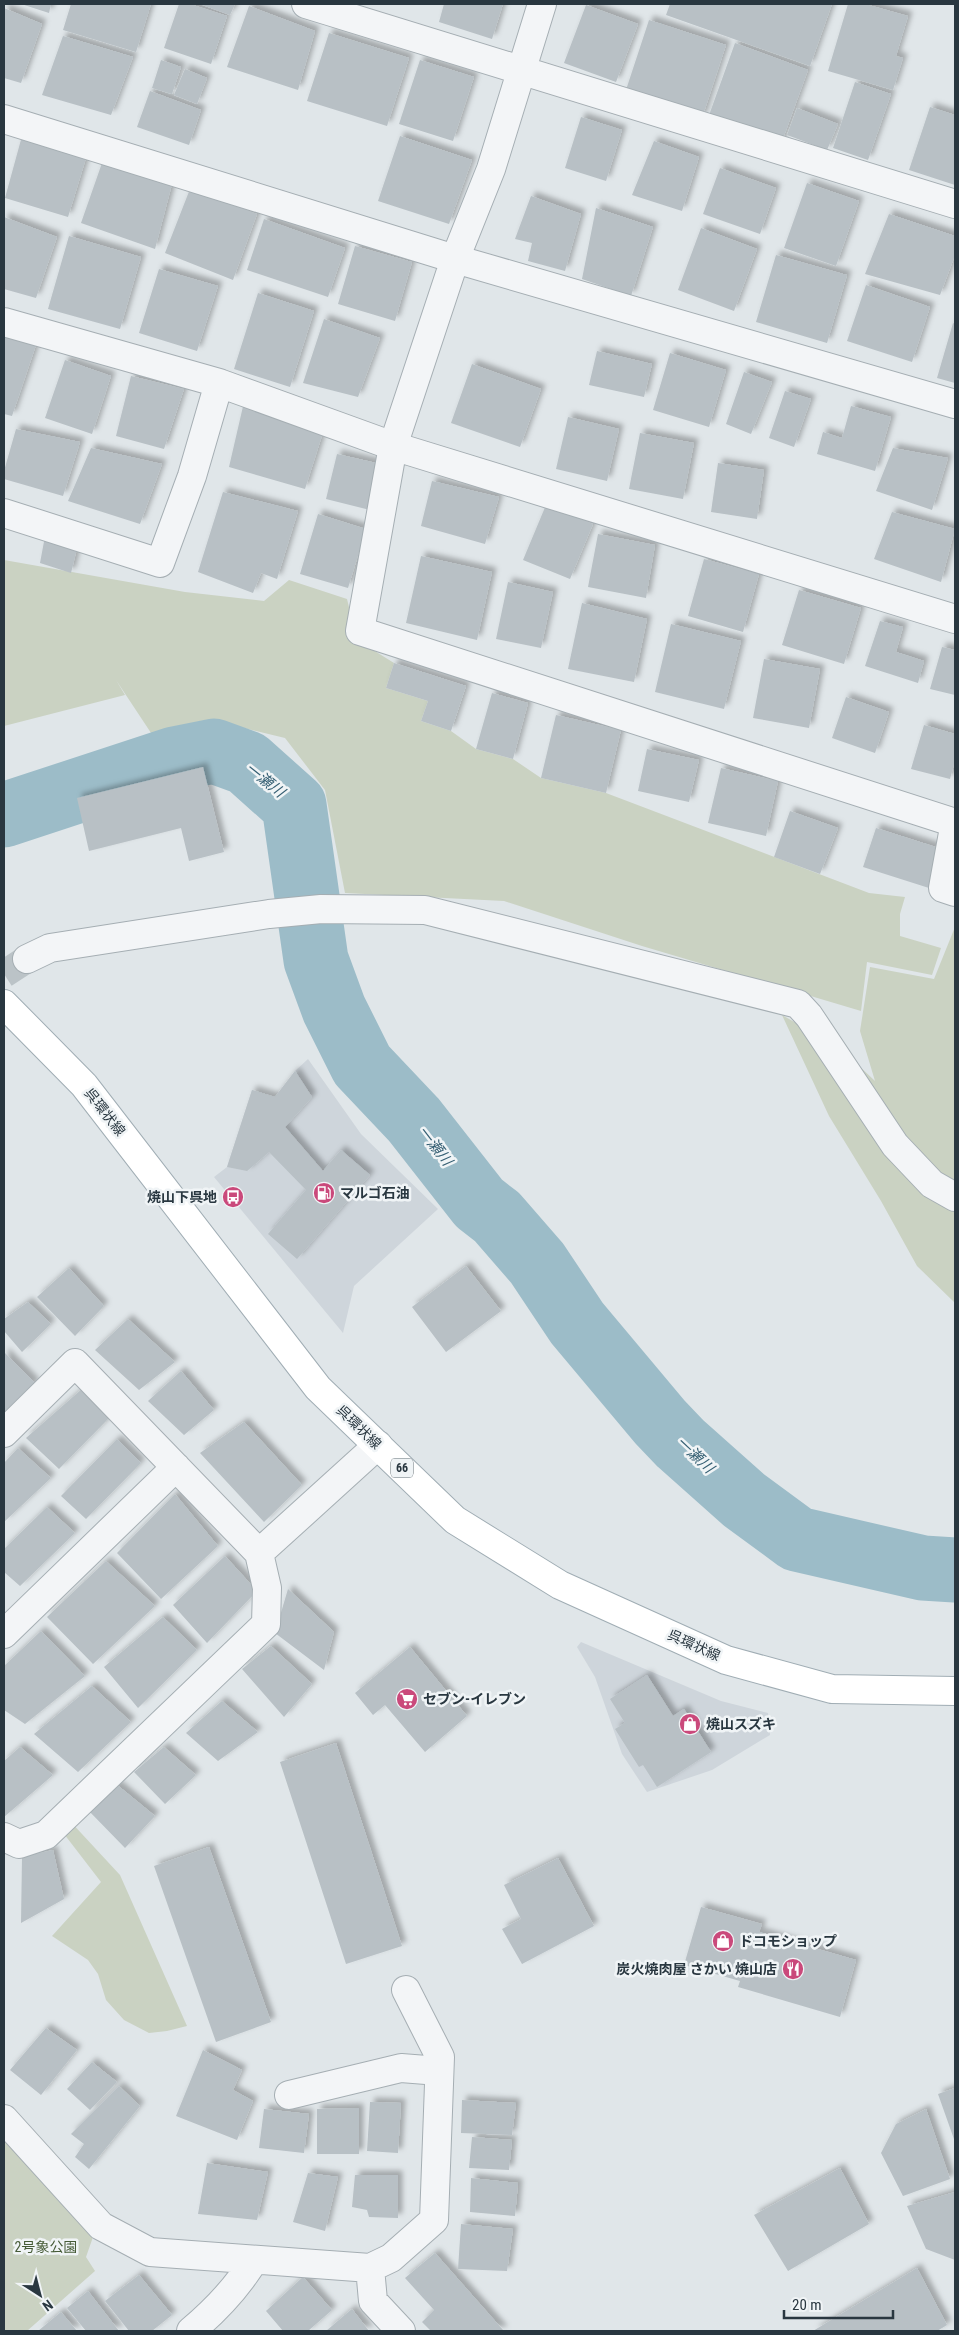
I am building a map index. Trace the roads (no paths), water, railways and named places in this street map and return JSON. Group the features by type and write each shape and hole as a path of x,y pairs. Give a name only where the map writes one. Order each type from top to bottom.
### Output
{"main road":[{"name":"呉環状線","path":"4,1004 84,1085 318,1388 455,1520 560,1585 726,1660 832,1689 955,1691"}],"street":[{"path":"306,4 955,204"},
{"path":"542,4 491,169 455,259 393,446 360,631 955,822 943,888 955,892"},
{"path":"4,119 455,259 955,404"},
{"path":"4,322 219,383 393,446 955,619"},
{"path":"4,513 160,563 192,476 219,383"},
{"path":"27,960 50,948 270,914 322,909 425,910 798,1004 809,1016 895,1145 932,1184 955,1197"},
{"path":"4,1433 75,1362 259,1553 267,1588 266,1624 46,1835 19,1844 4,1837"},
{"path":"259,1553 378,1445"},
{"path":"4,1634 176,1467"},
{"path":"4,2120 101,2226 150,2252 370,2268 392,2258 434,2220 440,2057 406,1990"},
{"path":"288,2095 401,2068 440,2071"},
{"path":"191,2331 219,2322 254,2260"},
{"path":"370,2268 373,2301 402,2331"}],"waterway":[{"name":"一瀬川","path":"4,815 174,759 214,751 247,763 294,805 316,960 334,1009 362,1065 414,1120 479,1203 497,1217 537,1263 577,1323 660,1422 680,1443 744,1500 797,1539 923,1568 955,1570"}],"tunnel":[{"path":"4,974 27,959"}],"place":[{"name":"マルゴ石油","path":"324,1193"},
{"name":"焼山下呉地","path":"233,1197"},
{"name":"セブン-イレブン","path":"407,1699"},
{"name":"焼山スズキ","path":"690,1724"},
{"name":"ドコモショップ","path":"723,1941"},
{"name":"炭火焼肉屋 さかい 焼山店","path":"793,1969"}],"park label":[{"name":"2号象公園","path":"46,2247"}]}
